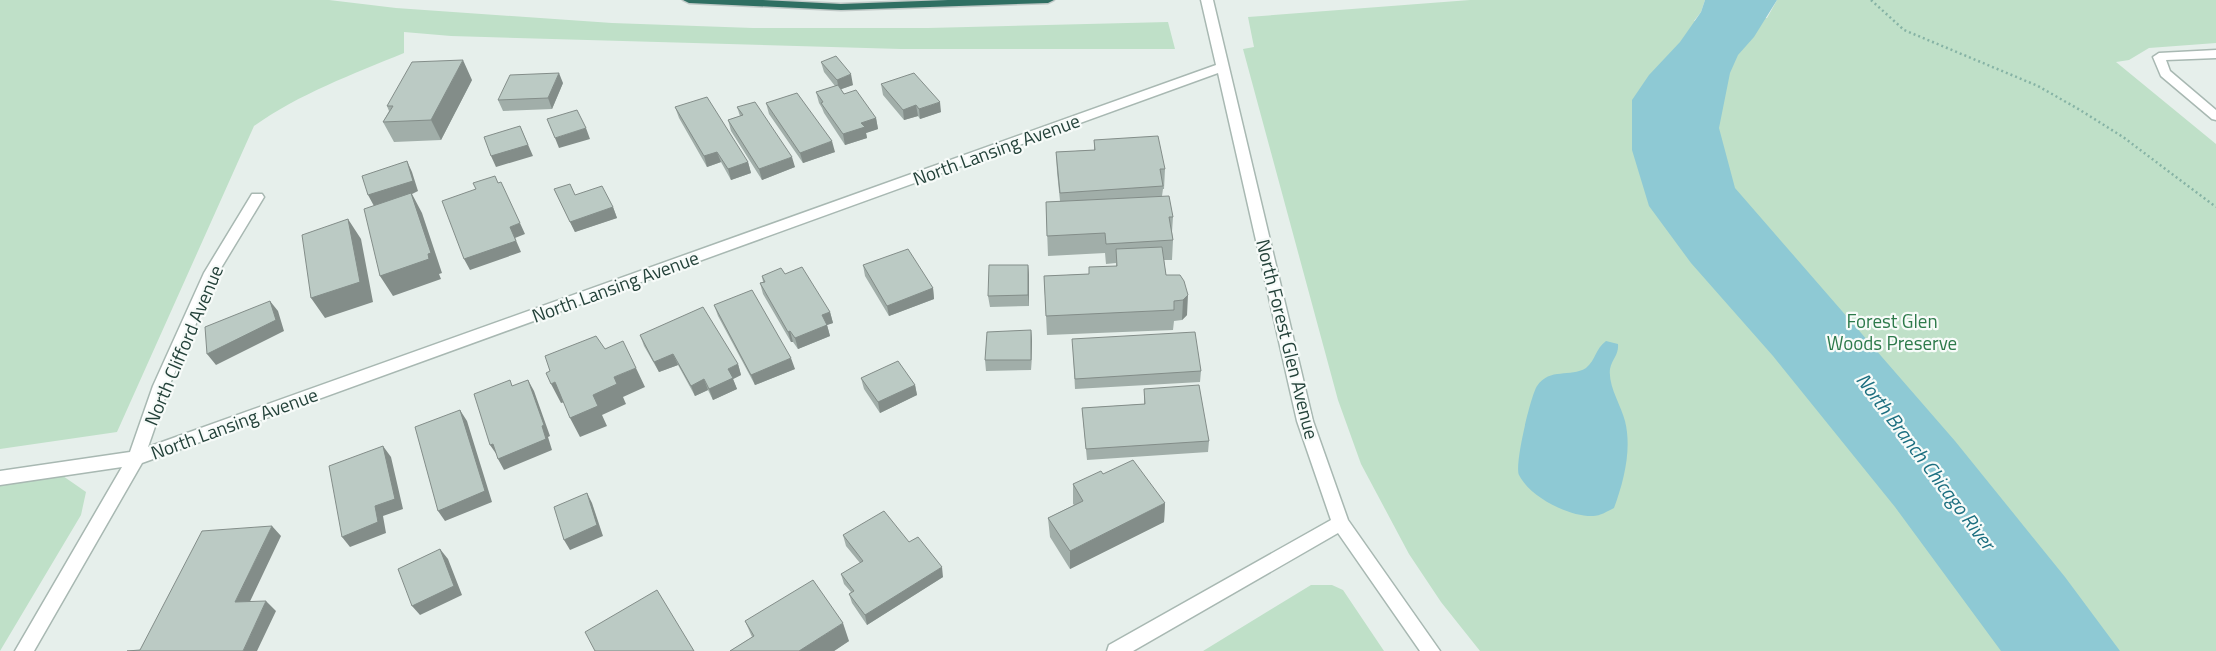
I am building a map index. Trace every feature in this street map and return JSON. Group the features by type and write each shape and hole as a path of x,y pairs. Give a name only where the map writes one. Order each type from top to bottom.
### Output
{"highway":[{"path":"689,0 840,7 1048,0"}],"street":[{"name":"North Forest Glen Avenue","path":"1207,0 1305,421 1341,523 1431,651"},
{"path":"2216,54 2159,57 2164,73 2216,116"},
{"name":"North Lansing Avenue","path":"0,478 136,458 1223,67"},
{"name":"North Clifford Avenue","path":"24,651 136,458 161,386 211,273 257,197"},
{"path":"1116,651 1341,523"}],"path":[{"path":"1871,0 1904,30 2038,86 2080,110 2123,137 2216,207"}],"green space":[{"path":"0,0 329,0 396,8 612,23 753,28 928,28 1168,22 1175,49 901,49 451,36 404,32 404,53 308,94 254,126 117,432 0,449"},
{"name":"Forest Glen Woods Preserve","path":"1470,0 1705,0 1701,12 1694,21 1767,18 1777,0 2216,0 2216,43 2149,48 2129,60 2116,62 2216,144 2216,651 1480,651 1441,602 1409,554 1361,464 1338,400 1243,49 1254,47 1248,17"},
{"path":"63,476 86,492 81,515 0,651 0,486"},
{"path":"1311,585 1332,585 1343,590 1384,651 1203,651"}],"water":[{"name":"North Branch Chicago River","path":"1705,0 1777,0 1754,37 1738,55 1730,73 1719,128 1735,188 1955,441 2065,577 2120,651 2001,651 1895,507 1773,356 1691,263 1649,206 1632,150 1632,100 1649,75 1680,42 1701,12"},
{"path":"1606,341 1618,344 1610,375 1627,432 1626,465 1614,508 1598,515 1583,515 1551,504 1532,491 1519,475 1519,458 1527,415 1537,386 1548,377 1580,371 1586,368"}],"building":[{"path":"836,56 851,74 837,80 821,62"},
{"path":"463,60 431,120 383,122 393,106 387,106 412,62"},
{"path":"559,73 548,98 498,100 510,75"},
{"path":"914,73 940,102 919,109 916,105 903,110 881,84"},
{"path":"838,85 844,94 856,90 876,118 861,123 865,127 843,134 821,103 823,102 816,92"},
{"path":"797,93 832,141 800,153 766,103"},
{"path":"707,97 748,162 728,169 717,152 704,156 675,107"},
{"path":"755,102 792,157 759,169 728,120 743,115 737,107"},
{"path":"577,110 586,128 555,138 547,119"},
{"path":"520,126 528,145 491,156 484,137"},
{"path":"1158,136 1165,169 1160,169 1163,186 1060,193 1056,152 1095,150 1094,140"},
{"path":"407,161 413,181 368,195 362,176"},
{"path":"495,176 498,183 501,182 520,223 510,227 516,241 464,259 442,201 476,189 473,183"},
{"path":"570,184 575,195 602,186 613,207 570,222 554,189"},
{"path":"411,193 431,253 428,254 429,259 380,276 364,209"},
{"path":"1169,196 1173,217 1169,217 1173,240 1106,244 1105,233 1047,236 1046,202"},
{"path":"348,219 360,282 311,298 302,235"},
{"path":"1162,247 1166,275 1180,275 1188,295 1183,300 1174,301 1174,310 1046,316 1044,276 1089,274 1089,267 1117,266 1116,249"},
{"path":"908,249 933,288 887,306 863,265"},
{"path":"989,265 1028,265 1028,295 988,296"},
{"path":"802,267 830,312 822,315 827,325 795,338 790,331 788,332 760,283 765,282 762,276 781,268 785,274"},
{"path":"752,290 791,358 751,375 714,305"},
{"path":"270,301 276,320 207,354 205,327"},
{"path":"703,307 738,364 728,369 733,378 709,389 704,379 691,386 673,354 654,362 640,335"},
{"path":"1031,330 1031,360 985,360 987,332"},
{"path":"1195,332 1201,371 1075,379 1072,339"},
{"path":"596,336 605,349 623,341 636,368 614,377 617,384 593,395 598,406 570,418 555,382 551,384 546,373 550,371 545,356"},
{"path":"898,361 915,385 878,402 861,378"},
{"path":"510,380 512,386 528,380 544,425 542,426 546,439 498,459 493,444 490,445 474,394"},
{"path":"1199,385 1209,441 1086,449 1082,408 1145,404 1144,389"},
{"path":"460,410 485,491 438,511 415,427"},
{"path":"383,446 395,499 375,506 378,522 342,537 329,466"},
{"path":"1133,460 1165,503 1070,551 1048,518 1083,501 1073,484 1101,471 1103,474"},
{"path":"587,493 597,525 564,540 554,507"},
{"path":"884,511 909,542 918,537 942,567 865,615 849,594 854,591 841,574 863,561 843,535"},
{"path":"272,526 235,602 266,601 243,651 127,651 140,650 202,531"},
{"path":"440,549 454,586 412,606 398,569"},
{"path":"813,580 843,623 799,651 730,651 754,636 745,621"},
{"path":"657,590 694,651 595,651 585,632"}]}
